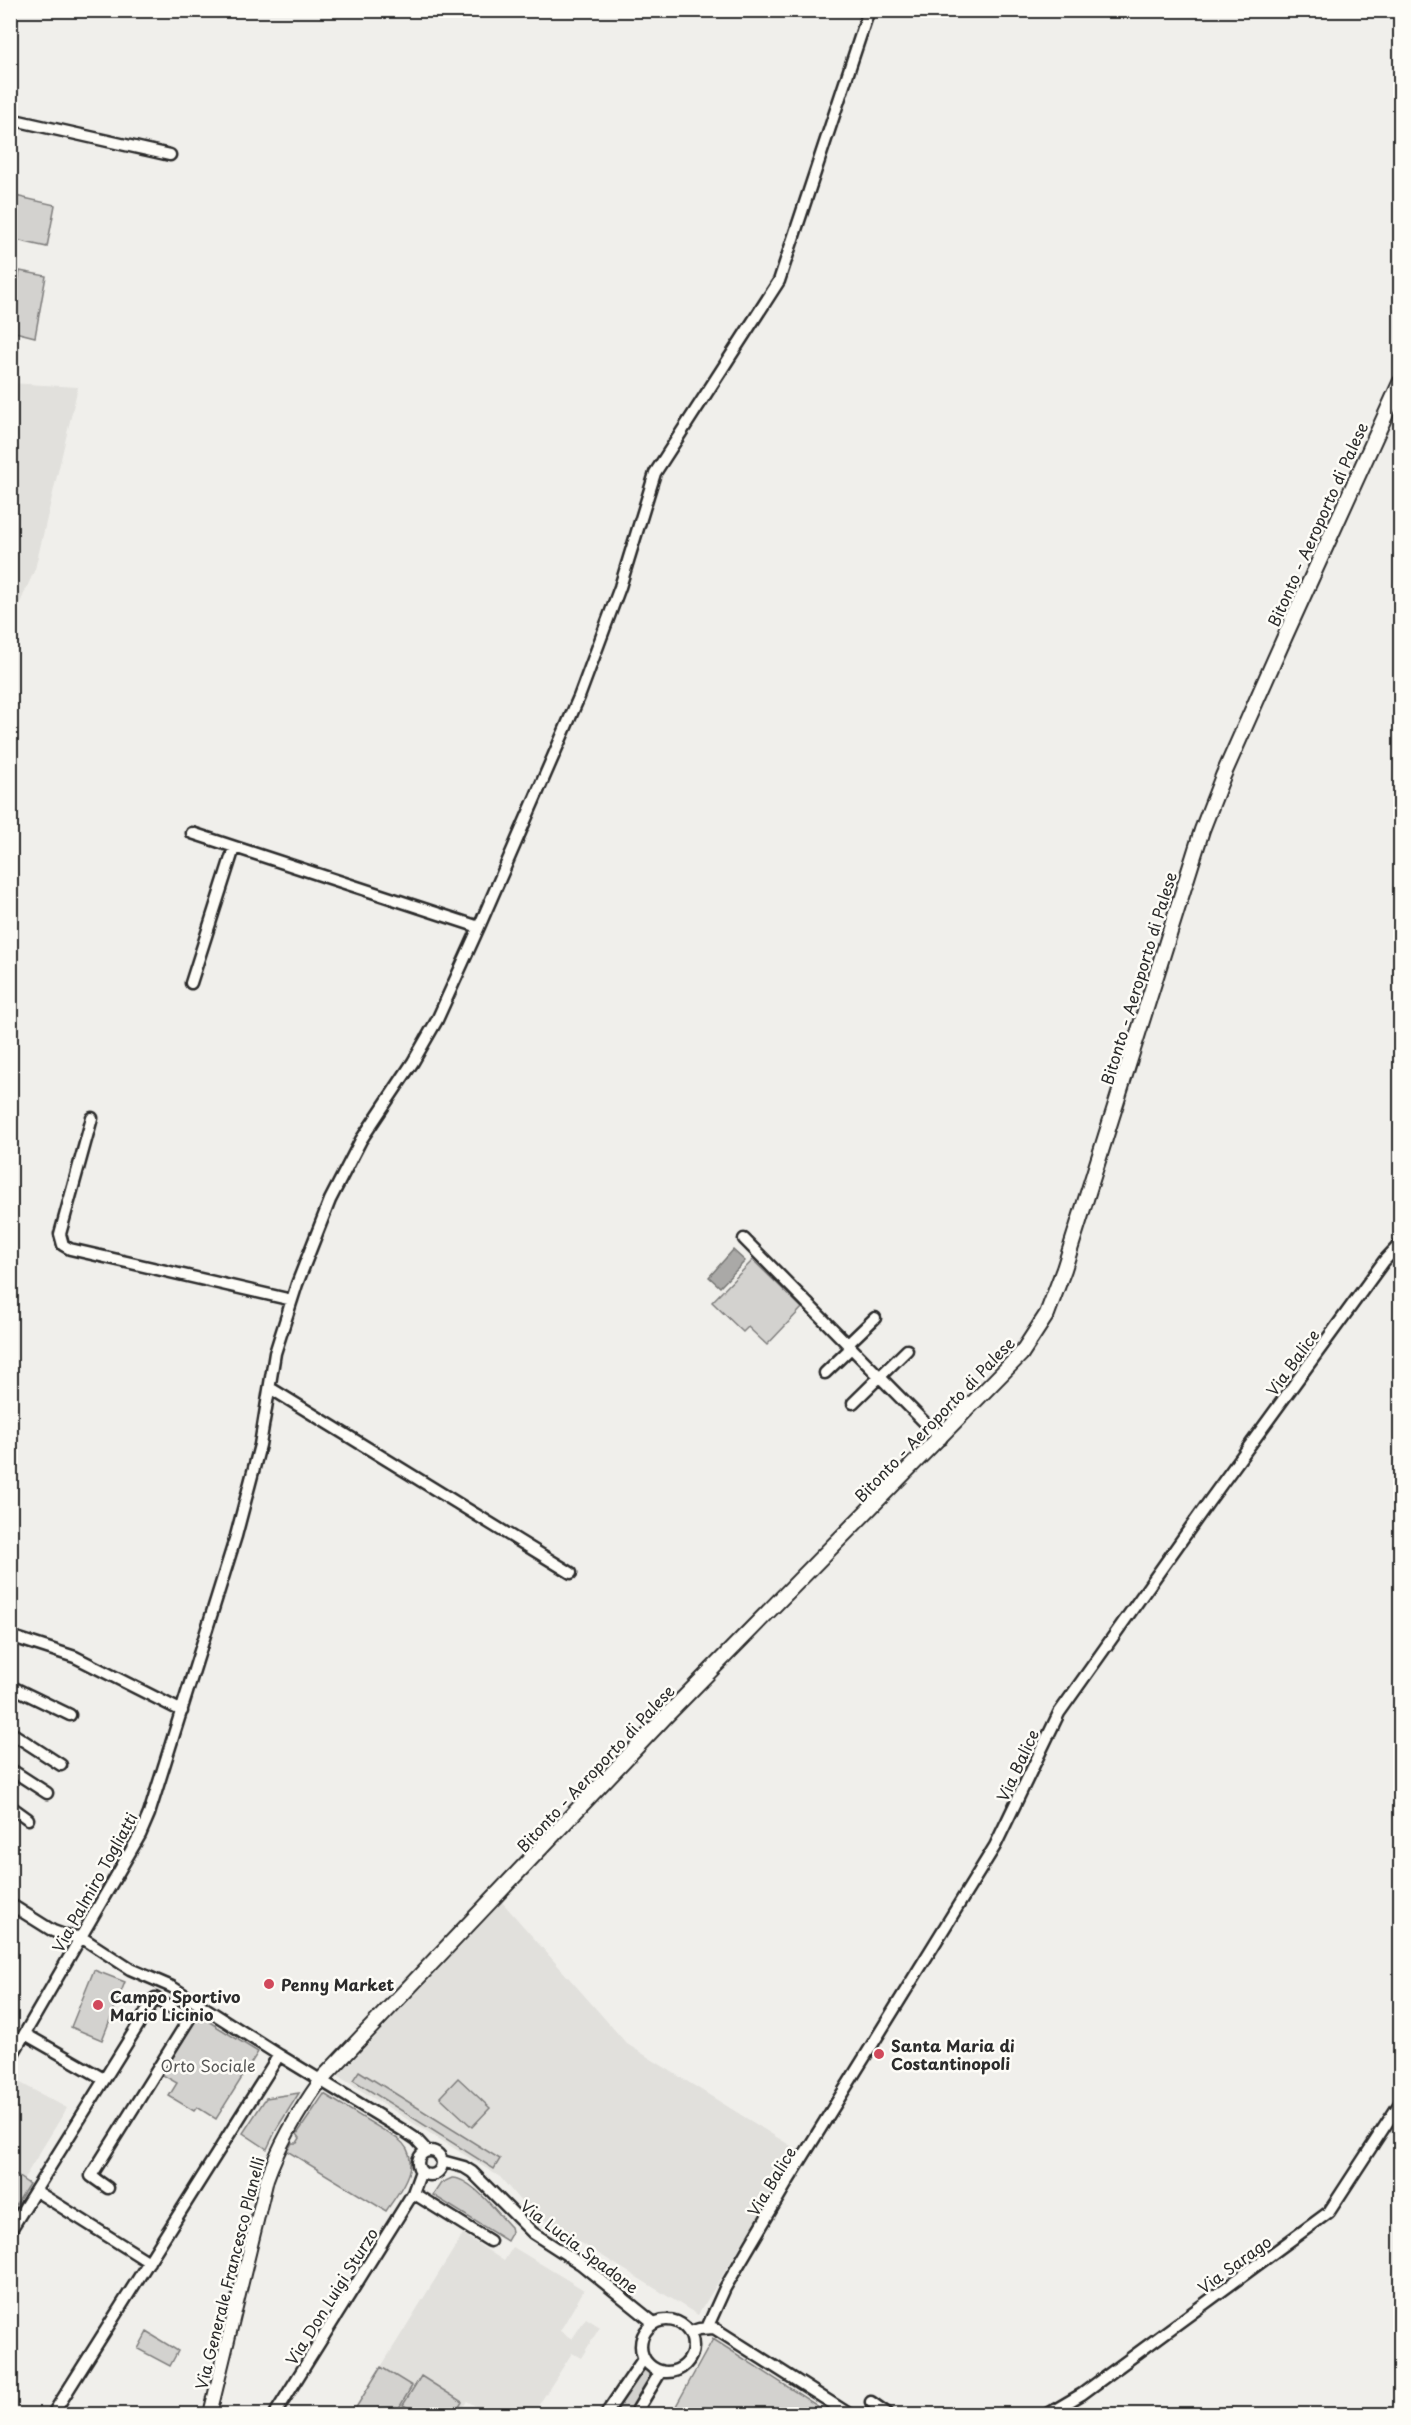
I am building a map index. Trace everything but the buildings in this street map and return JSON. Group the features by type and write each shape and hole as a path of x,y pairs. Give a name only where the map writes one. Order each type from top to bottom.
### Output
{"main road":[{"name":"Bitonto - Aeroporto di Palese","path":"321,2080 666,1716 1021,1354 1047,1314 1064,1269 1202,830 1223,776 1286,634 1401,383"}],"street":[{"name":"Via Palmiro Togliatti","path":"10,2058 144,1825 236,1536 260,1445 275,1353 292,1300 330,1200 361,1140 413,1062 437,1020 479,927 579,697 620,587 655,473 779,281 869,10"},
{"path":"10,119 170,155"},
{"path":"192,833 479,927"},
{"path":"192,983 234,848"},
{"path":"92,1118 60,1234 63,1245 70,1249 292,1300"},
{"path":"744,1239 941,1438"},
{"name":"Via Balice","path":"707,2328 745,2252 995,1846 1059,1713 1384,1261 1401,1244"},
{"path":"825,1373 875,1318"},
{"path":"853,1403 907,1350"},
{"path":"270,1388 571,1573"},
{"path":"10,1636 75,1657 182,1711"},
{"path":"10,1686 70,1715"},
{"path":"10,1732 61,1766"},
{"path":"10,1769 47,1792"},
{"path":"10,1806 28,1819"},
{"path":"10,1904 53,1931 67,1936 81,1937 130,1969 189,1997 279,2055 405,2131 427,2151 435,2152 442,2161 464,2167"},
{"path":"10,2231 155,1998 189,2019 91,2176 108,2188"},
{"path":"25,2034 104,2079"},
{"path":"53,2415 279,2055"},
{"name":"Via Generale Francesco Planelli","path":"210,2415 267,2179 290,2125 321,2080"},
{"name":"Via Sarago","path":"1048,2415 1082,2394 1329,2212 1401,2103"},
{"path":"405,2131 412,2143 419,2165 435,2174 464,2167"},
{"path":"413,2193 419,2165 427,2151"},
{"path":"413,2193 435,2174 442,2161"},
{"name":"Via Lucia Spadone","path":"464,2167 533,2233 581,2264 654,2323"},
{"path":"36,2191 149,2262"},
{"path":"413,2193 490,2241"},
{"name":"Via Don Luigi Sturzo","path":"275,2415 413,2193"},
{"path":"669,2320 680,2323 688,2331 693,2342 692,2353 686,2363 676,2370 661,2371 649,2365 644,2358 641,2349 642,2338 654,2323 669,2320"},
{"path":"690,2332 714,2328 849,2415"},
{"path":"606,2415 644,2358"},
{"path":"635,2415 661,2371"},
{"path":"871,2402 888,2415"}],"shaded area":[{"path":"10,383 78,387 35,569 15,614 10,613"},
{"path":"733,1250 745,1261 720,1287 709,1277"},
{"path":"502,1902 627,2044 799,2151 698,2315 528,2210 500,2177 338,2076"},
{"path":"15,2080 67,2108 23,2180 11,2172 11,2089"},
{"path":"463,2234 504,2261 513,2247 584,2290 560,2331 572,2339 586,2318 600,2327 581,2358 572,2353 533,2414 489,2414 467,2401 458,2414 409,2414 399,2408 412,2386 381,2367"}],"green space":[{"path":"11,195 55,205 47,247 11,239"},
{"path":"20,271 46,276 35,337 11,331 11,318"},
{"path":"753,1260 802,1308 767,1345 748,1327 743,1332 712,1302"},
{"name":"Campo Sportivo Mario Licinio","path":"94,1970 125,1982 102,2040 71,2027"},
{"name":"Orto Sociale","path":"198,2015 258,2052 216,2119 197,2107 194,2111 169,2096 177,2083 161,2074"},
{"path":"359,2071 500,2159 494,2169 353,2080"},
{"path":"458,2078 490,2108 472,2127 440,2097"},
{"path":"299,2093 267,2149 243,2133 266,2098"},
{"path":"324,2094 398,2139 406,2147 410,2156 407,2176 386,2211 287,2151 292,2143 297,2143 300,2138 297,2134"},
{"path":"11,2172 29,2184 11,2213"},
{"path":"452,2178 467,2183 476,2190 511,2227 512,2232 507,2241 433,2195 441,2183"},
{"path":"147,2332 178,2351 170,2366 138,2349"},
{"path":"713,2339 830,2414 685,2414 676,2406"},
{"path":"645,2366 654,2375 629,2414 613,2414"},
{"path":"381,2367 412,2386 399,2408 395,2407 390,2414 352,2414"},
{"path":"421,2376 462,2402 455,2414 419,2414 403,2405"}],"place":[{"name":"Penny Market","path":"269,1984"},
{"name":"Campo Sportivo Mario Licinio","path":"98,2005"},
{"name":"Santa Maria di Costantinopoli","path":"879,2054"}]}
